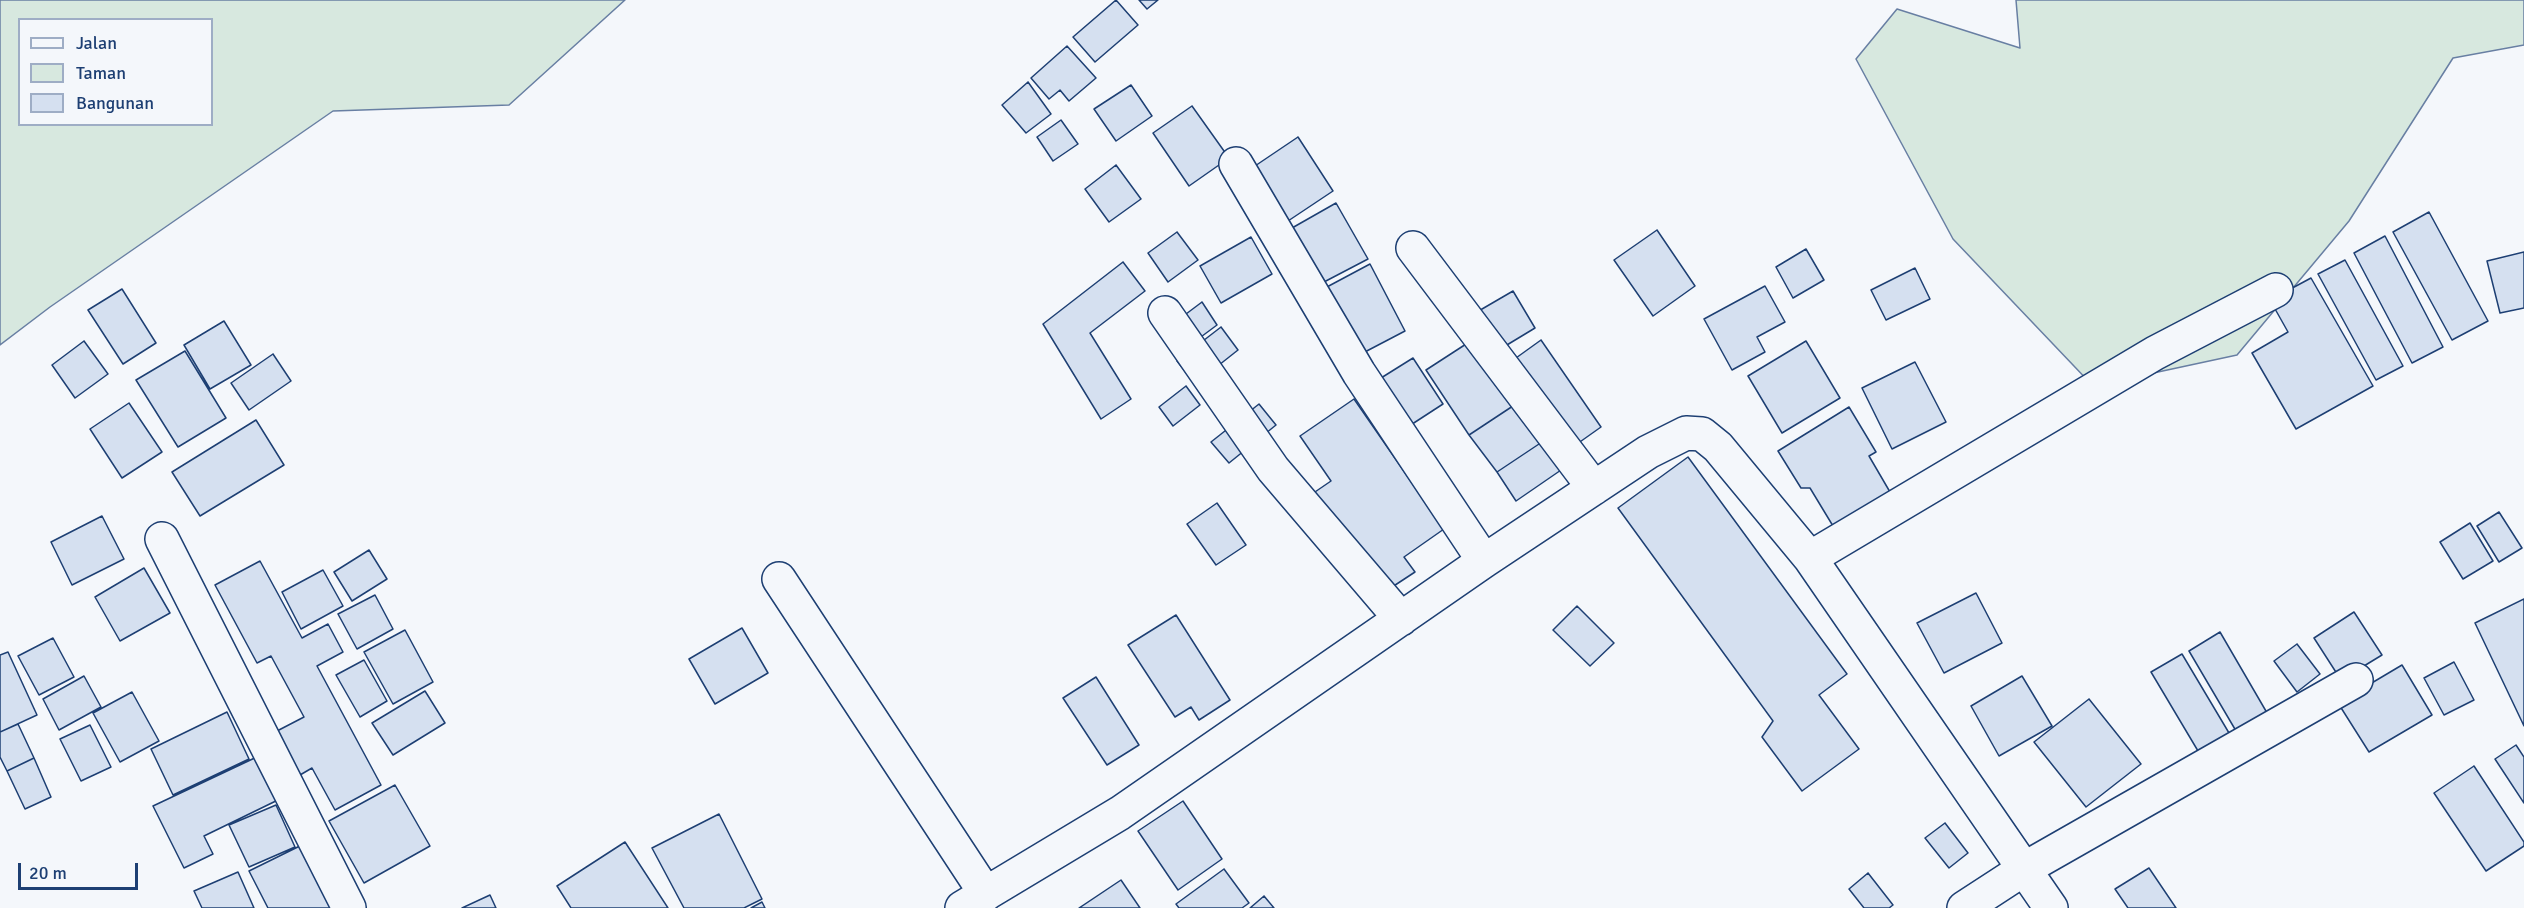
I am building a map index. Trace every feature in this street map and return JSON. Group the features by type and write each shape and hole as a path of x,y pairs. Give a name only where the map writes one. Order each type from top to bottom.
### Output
{"street":[{"path":"1236,164 1359,373 1484,561"},
{"path":"1413,248 1594,488"},
{"path":"1810,558 2155,353 2276,290"},
{"path":"1165,312 1273,469 1401,619"},
{"path":"779,579 974,901 1120,813 1484,561 1648,452 1686,433 1702,434 1718,447 1810,558 2051,908"},
{"path":"162,539 349,908"},
{"path":"1964,908 2024,869 2356,680"}],"green space":[{"path":"0,0 625,0 509,105 333,111 50,307 0,345"},
{"path":"2016,0 2524,0 2524,45 2453,58 2349,221 2237,355 2093,386 1953,239 1856,59 1897,9 2020,48"}],"building":[{"path":"1116,0 1138,25 1095,62 1073,37"},
{"path":"1139,0 1158,0 1147,9"},
{"path":"1067,46 1096,78 1069,101 1060,90 1049,99 1031,78"},
{"path":"1028,82 1051,114 1026,133 1002,105"},
{"path":"1131,85 1152,116 1116,141 1094,109"},
{"path":"1192,106 1229,158 1189,186 1153,133"},
{"path":"1061,120 1078,144 1053,161 1037,137"},
{"path":"1298,137 1333,191 1285,223 1249,170"},
{"path":"1116,165 1141,199 1109,222 1085,189"},
{"path":"1336,203 1368,259 1324,282 1292,228"},
{"path":"2429,212 2488,321 2452,340 2393,232"},
{"path":"1657,230 1695,286 1653,316 1614,260"},
{"path":"1177,232 1198,260 1168,282 1148,253"},
{"path":"2385,236 2443,347 2412,363 2354,253"},
{"path":"1251,237 1272,274 1221,303 1200,266"},
{"path":"1806,249 1824,280 1793,298 1776,267"},
{"path":"2524,252 2524,308 2500,313 2487,261"},
{"path":"2345,260 2403,366 2376,380 2318,274"},
{"path":"1123,262 1145,291 1090,333 1131,399 1101,419 1043,324"},
{"path":"1370,264 1405,331 1361,354 1325,288"},
{"path":"1915,268 1930,299 1886,320 1871,290"},
{"path":"2311,278 2373,386 2296,429 2252,353 2288,332 2270,300"},
{"path":"1765,286 1785,322 1757,337 1765,352 1732,370 1704,319"},
{"path":"122,289 156,343 123,364 88,310"},
{"path":"1513,291 1535,328 1492,354 1470,316"},
{"path":"1202,302 1217,325 1186,348 1170,326"},
{"path":"224,321 251,365 210,389 184,345"},
{"path":"1221,327 1238,350 1195,384 1177,361"},
{"path":"1480,335 1522,400 1469,435 1426,370"},
{"path":"1541,340 1601,427 1577,444 1509,363"},
{"path":"84,341 108,374 75,398 52,365"},
{"path":"1806,341 1840,398 1782,433 1748,376"},
{"path":"185,351 226,418 178,447 136,380"},
{"path":"273,354 291,381 249,410 231,383"},
{"path":"1413,358 1443,404 1403,430 1373,383"},
{"path":"1915,362 1946,422 1892,449 1862,388"},
{"path":"1186,386 1200,405 1173,426 1159,407"},
{"path":"1354,399 1444,529 1404,557 1415,572 1380,595 1312,494 1331,481 1300,436"},
{"path":"1522,400 1545,440 1497,472 1469,435"},
{"path":"129,403 162,452 122,478 90,429"},
{"path":"1259,404 1276,425 1229,463 1211,442"},
{"path":"1849,407 1876,452 1869,456 1890,492 1833,526 1810,488 1801,488 1778,451"},
{"path":"256,420 284,465 200,516 172,472"},
{"path":"1545,440 1564,468 1516,501 1497,472"},
{"path":"1688,457 1847,674 1819,695 1859,749 1802,791 1762,737 1773,721 1618,508"},
{"path":"1217,503 1246,545 1216,565 1187,524"},
{"path":"2499,512 2522,548 2499,562 2477,526"},
{"path":"102,516 124,559 72,585 51,542"},
{"path":"2470,523 2493,561 2463,579 2440,542"},
{"path":"369,550 387,579 352,601 334,572"},
{"path":"260,561 302,638 328,624 343,652 317,666 381,785 335,810 312,768 300,775 277,731 304,717 271,656 257,663 215,585"},
{"path":"144,568 170,613 120,641 95,597"},
{"path":"323,570 343,606 301,629 282,592"},
{"path":"1976,593 2002,643 1944,673 1917,623"},
{"path":"375,595 393,629 357,649 338,614"},
{"path":"2524,599 2524,726 2475,623"},
{"path":"1577,606 1614,643 1590,666 1553,630"},
{"path":"2354,612 2382,655 2341,680 2314,638"},
{"path":"1176,615 1230,700 1199,720 1191,707 1175,717 1128,645"},
{"path":"742,628 768,673 715,704 689,659"},
{"path":"405,630 433,682 393,704 364,652"},
{"path":"2220,632 2270,718 2239,736 2189,651"},
{"path":"53,638 74,677 39,695 18,656"},
{"path":"2297,644 2320,674 2297,692 2274,661"},
{"path":"8,652 37,715 0,732 0,655"},
{"path":"2182,654 2232,738 2201,756 2151,672"},
{"path":"364,660 387,701 360,717 336,675"},
{"path":"2454,662 2474,700 2444,715 2424,678"},
{"path":"2402,665 2432,715 2369,752 2338,703"},
{"path":"84,676 101,707 59,730 43,699"},
{"path":"2022,676 2052,726 1999,756 1971,706"},
{"path":"1096,677 1139,745 1107,765 1063,698"},
{"path":"425,691 445,723 393,755 372,723"},
{"path":"132,692 159,741 120,762 93,713"},
{"path":"2089,699 2141,764 2086,807 2034,742"},
{"path":"227,712 249,759 173,795 151,749"},
{"path":"18,724 34,758 7,771 0,757 0,732"},
{"path":"90,725 111,767 81,781 60,739"},
{"path":"2516,745 2524,757 2524,803 2495,759"},
{"path":"261,755 282,798 204,836 213,854 184,868 153,806"},
{"path":"34,758 51,797 25,809 7,771"},
{"path":"2474,766 2524,842 2524,846 2486,871 2434,793"},
{"path":"395,785 430,846 364,883 329,821"},
{"path":"1183,801 1222,859 1178,890 1138,831"},
{"path":"276,805 295,847 249,867 229,825"},
{"path":"719,814 762,899 744,908 684,908 652,848"},
{"path":"1945,823 1968,853 1949,868 1925,838"},
{"path":"314,839 348,908 268,908 249,871"},
{"path":"625,842 668,908 571,908 557,886"},
{"path":"2149,868 2176,908 2128,908 2115,889"},
{"path":"1224,869 1249,903 1242,908 1179,908 1176,904"},
{"path":"238,872 254,908 202,908 194,891"},
{"path":"1868,873 1893,905 1889,908 1864,908 1849,889"},
{"path":"1121,880 1140,908 1079,908"},
{"path":"490,895 496,908 462,908"},
{"path":"1264,896 1274,908 1250,908"},
{"path":"762,902 765,908 751,908"}]}
